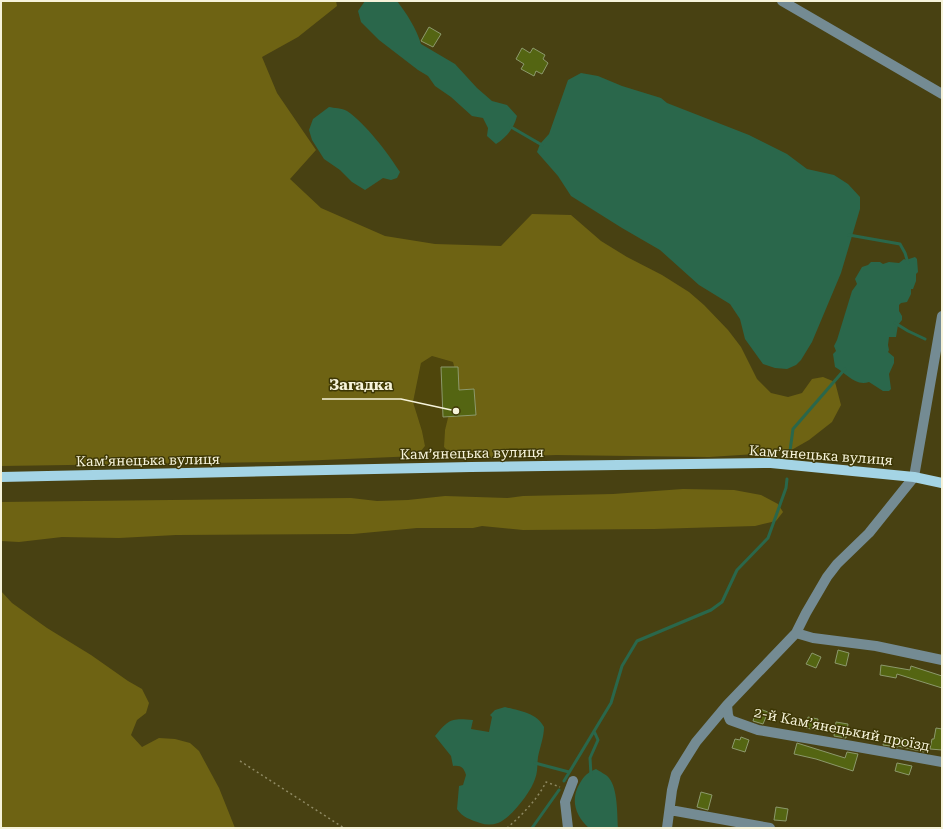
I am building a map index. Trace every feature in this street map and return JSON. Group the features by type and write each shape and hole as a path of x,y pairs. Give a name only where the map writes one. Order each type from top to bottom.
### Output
{"main road":[{"name":"Камʼянецька вулиця","path":"1,477 471,467 771,463 914,477 942,483"}],"street":[{"path":"782,1 942,94"},
{"path":"667,828 676,774 696,742 727,705 796,632 827,577 837,564 869,533 914,477 942,316"},
{"path":"796,632 813,638 876,646 942,660"},
{"name":"2-й Камʼянецький проїзд","path":"727,705 730,720 758,730 942,762"},
{"path":"568,828 565,802 571,786"},
{"path":"670,810 770,828"}],"path":[{"path":"240,761 344,828"},
{"path":"507,828 540,794 546,782 571,786"}],"shaded area":[{"path":"1,1 336,1 337,6 298,37 262,57 277,93 316,150 290,179 321,208 385,236 435,244 501,246 532,214 571,215 601,241 627,257 662,275 689,292 704,305 728,330 741,347 757,379 771,393 788,397 802,393 812,379 823,377 835,382 841,405 832,422 809,440 788,452 709,457 556,455 476,458 451,454 444,447 445,430 448,418 456,401 457,378 453,362 432,356 421,363 413,402 425,446 417,456 276,462 1,466"},
{"path":"365,1 397,1 411,21 421,44 455,64 477,88 492,101 507,105 517,116 507,135 496,144 487,136 488,128 483,118 472,116 451,97 435,86 428,76 379,40 361,22 358,11"},
{"path":"581,73 598,76 622,86 661,98 667,103 749,135 787,154 807,169 834,175 848,184 860,197 860,209 841,273 812,342 801,360 796,365 787,369 775,368 763,364 745,339 740,319 730,304 699,285 660,250 571,196 558,176 537,152 540,144 549,134 568,80"},
{"path":"329,107 347,111 369,131 383,147 400,172 397,178 391,180 383,178 365,190 352,182 340,170 324,159 312,140 309,130 313,119"},
{"path":"915,257 917,259 918,272 916,274 916,281 913,289 911,289 911,294 907,302 899,305 902,320 898,325 896,337 889,337 888,352 894,357 894,363 889,374 891,389 889,391 883,391 869,382 864,383 855,381 835,367 833,354 836,351 834,346 852,291 857,284 855,279 862,267 871,262 880,262 883,264 889,262 899,263 904,259 906,260"},
{"path":"432,356 453,362 457,378 456,401 445,430 444,447 451,454 417,456 425,446 413,402 421,363"},
{"path":"683,489 734,490 761,495 778,504 783,512 776,521 755,526 654,529 523,530 482,526 473,528 417,528 353,534 176,535 119,538 62,537 19,542 1,541 1,502 351,498 377,501 408,500 445,496 507,498 523,496 613,494"},
{"path":"1,591 12,603 47,628 142,689 149,703 146,713 137,720 131,735 142,747 159,738 175,739 190,743 199,751 219,788 235,828 1,828"},
{"path":"505,707 532,715 541,722 544,727 538,757 537,774 525,797 509,816 498,823 484,824 467,818 457,809 459,786 463,785 466,775 462,768 453,766 451,756 435,736 447,723 460,719 473,720 471,729 489,732 492,717 490,715 495,710"},
{"path":"596,769 608,777 614,788 618,828 589,828 577,813 575,795 577,789 585,776"}],"building":[{"path":"429,27 441,34 433,47 421,41"},
{"path":"522,48 530,53 533,48 545,55 543,59 548,63 542,74 536,71 534,76 521,69 524,64 516,59"},
{"path":"441,367 458,367 459,390 474,389 476,415 443,417"},
{"path":"838,650 849,653 846,666 835,663"},
{"path":"812,653 821,657 816,668 806,664"},
{"path":"881,665 910,670 911,666 942,676 942,688 897,674 896,678 880,675"},
{"path":"757,708 768,712 763,724 753,721"},
{"path":"808,717 818,719 816,730 806,728"},
{"path":"836,722 848,724 846,738 834,736"},
{"path":"936,728 942,729 942,750 930,749"},
{"path":"885,735 926,743 924,752 898,746 883,745"},
{"path":"741,737 749,740 745,752 732,748 735,739 740,740"},
{"path":"797,743 845,758 847,752 858,754 853,771 816,759 794,754"},
{"path":"897,763 912,766 909,775 895,771"},
{"path":"701,792 712,795 708,810 697,807"},
{"path":"776,807 788,809 786,821 774,820"}],"waterway":[{"path":"511,127 542,145"},
{"path":"849,235 900,244 908,263"},
{"path":"895,323 925,339"},
{"path":"790,451 793,429 845,369"},
{"path":"564,781 611,703 622,666 637,641 711,610 722,602 737,570 768,538 786,488 787,479"},
{"path":"591,775 590,758 598,740 594,731"},
{"path":"535,763 569,772"},
{"path":"532,828 559,790"}],"place":[{"name":"Загадка","path":"456,411"}]}
